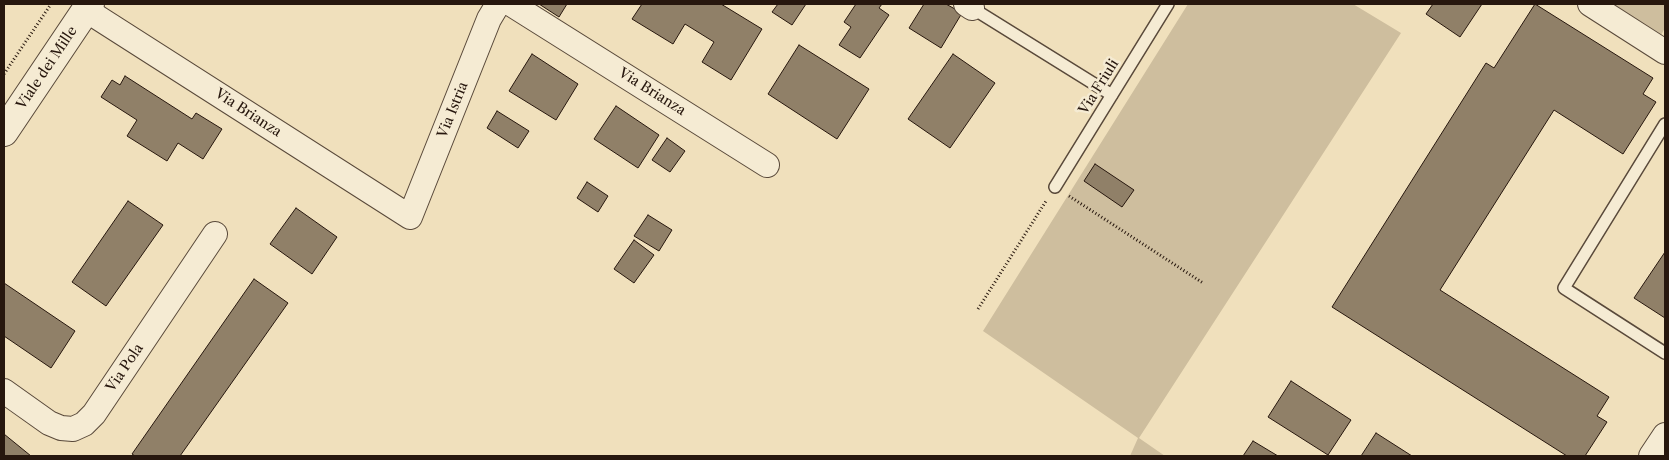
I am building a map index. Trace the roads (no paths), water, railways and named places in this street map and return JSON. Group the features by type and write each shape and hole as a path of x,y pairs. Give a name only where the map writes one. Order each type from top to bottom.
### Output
{"street":[{"name":"Via Istria","path":"410,217 489,19 498,4"},
{"name":"Via Brianza","path":"511,4 767,164"},
{"path":"1590,4 1665,52"},
{"name":"Via Brianza","path":"88,7 410,217"},
{"name":"Viale dei Mille","path":"4,132 88,7"},
{"name":"Via Pola","path":"4,391 49,422 61,428 73,429 84,424 94,414 215,234"},
{"path":"1651,456 1665,435"}],"lane":[{"name":"Via Friuli","path":"1055,187 1168,4"},
{"path":"969,6 1112,95"},
{"path":"1665,124 1564,288 1665,353"}]}
